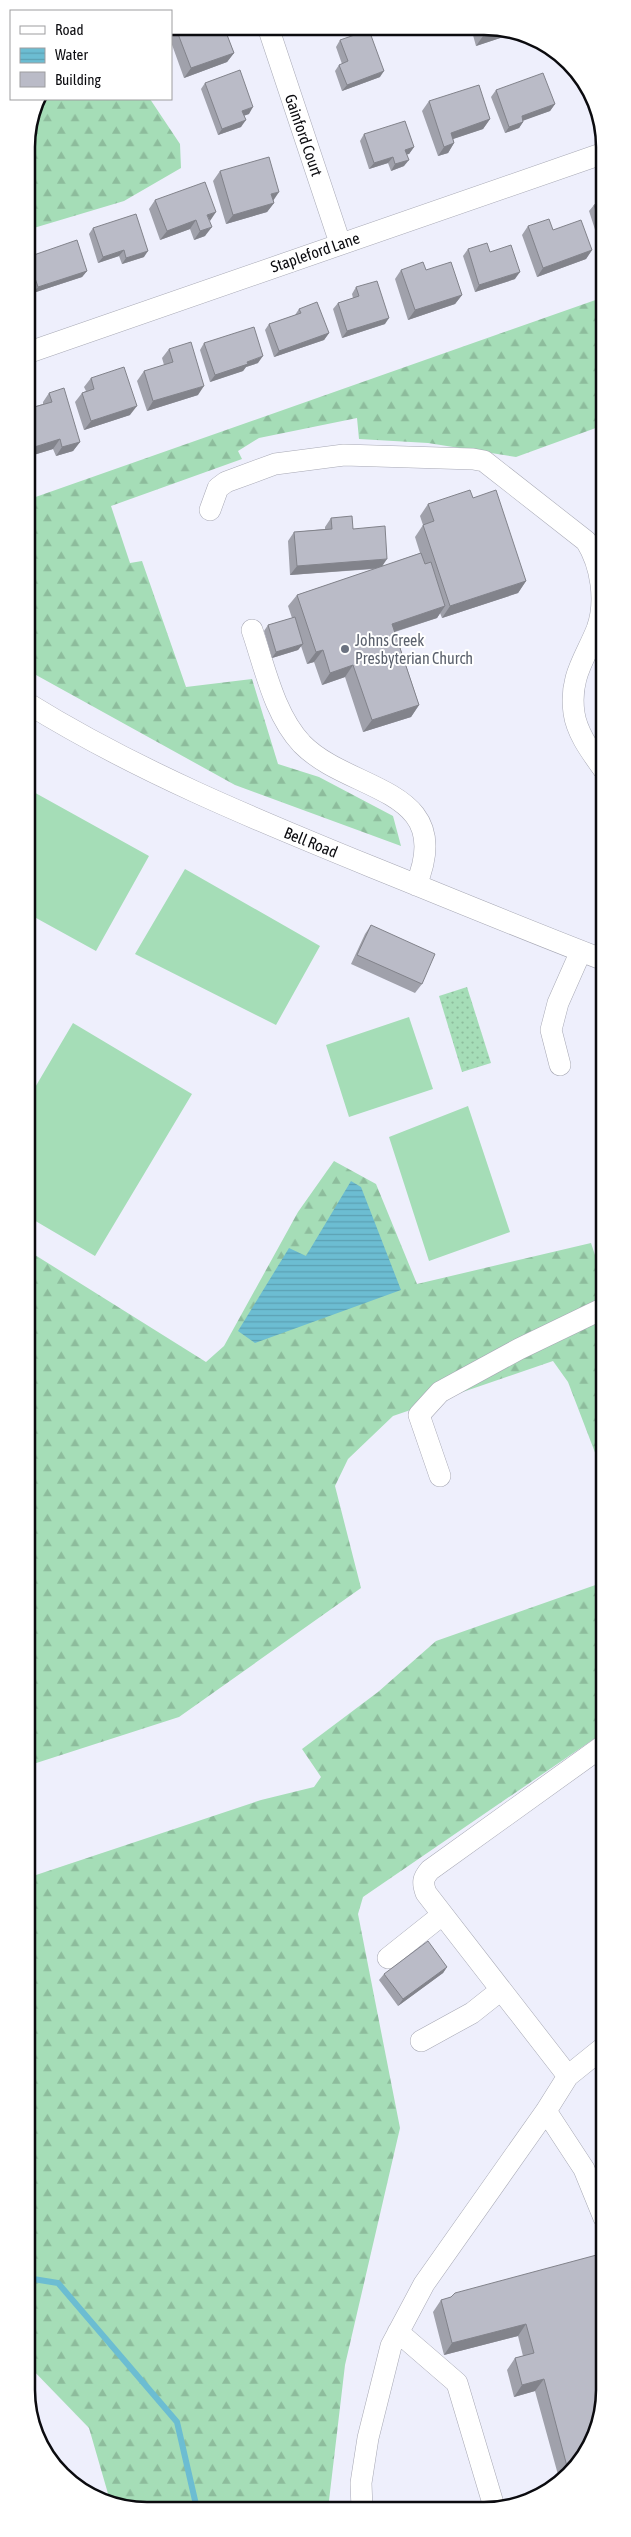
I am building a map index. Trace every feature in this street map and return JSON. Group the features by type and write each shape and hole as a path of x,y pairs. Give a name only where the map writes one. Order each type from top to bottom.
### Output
{"street":[{"name":"Gainford Court","path":"271,35 340,244"},
{"name":"Stapleford Lane","path":"35,350 596,156"},
{"path":"210,510 218,488 226,482 275,464 359,455 460,458 484,462 586,540 596,564"},
{"path":"252,630 283,716 303,744 317,755 402,802 419,821 427,842 427,853 416,885"},
{"path":"596,630 578,667 573,703 579,728 596,757"},
{"name":"Bell Road","path":"35,708 62,725 211,800 596,957"},
{"path":"560,1065 552,1030 558,1003 581,951"},
{"path":"440,1476 419,1415 440,1392 546,1335 596,1312"},
{"path":"568,2076 442,1915 426,1893 423,1885 424,1878 430,1870 596,1750"},
{"path":"388,1958 442,1915"},
{"path":"421,2041 472,2013 501,1990"},
{"path":"362,2502 361,2483 368,2438 391,2346 398,2332 424,2284 546,2111 568,2076 596,2053"},
{"path":"546,2111 584,2169 596,2198"},
{"path":"398,2332 457,2383 492,2501"}],"green space":[{"path":"46,100 151,100 180,144 181,168 124,201 35,228 35,140 37,125"},
{"path":"596,300 596,428 516,457 428,443 359,439 357,418 259,438 238,451 242,459 111,506 130,563 142,561 186,687 252,679 278,764 319,777 393,816 401,846 235,785 35,674 35,497"},
{"path":"35,793 149,856 96,951 35,917"},
{"path":"185,869 320,946 276,1025 135,954"},
{"path":"467,987 491,1063 462,1072 439,996"},
{"path":"409,1017 433,1089 349,1117 326,1045"},
{"path":"73,1023 192,1094 95,1256 35,1221 35,1087"},
{"path":"468,1106 510,1232 429,1261 389,1137"},
{"path":"334,1161 376,1184 417,1284 591,1243 596,1258 596,1455 568,1382 553,1361 393,1416 348,1459 335,1486 361,1588 179,1717 35,1763 35,1255 206,1362 224,1346 298,1212"},
{"path":"596,1585 596,1737 363,1897 358,1914 400,2128 345,2365 329,2502 147,2502 125,2500 108,2495 89,2428 35,2372 35,1875 261,1800 314,1787 321,1777 302,1749 378,1692 436,1641"}],"water":[{"path":"351,1181 361,1187 401,1290 255,1343 238,1331 289,1248 306,1256"}],"building":[{"path":"178,35 227,35 234,53 191,68"},
{"path":"354,35 371,35 384,71 347,85 339,65 348,61 340,40"},
{"path":"240,70 253,107 242,111 246,120 222,129 205,83"},
{"path":"543,73 555,104 522,116 523,122 509,127 496,90"},
{"path":"479,85 490,119 451,133 454,143 444,147 429,101"},
{"path":"405,121 414,147 405,150 409,160 395,164 393,157 374,163 364,134"},
{"path":"269,157 279,192 271,194 274,203 233,215 220,171"},
{"path":"205,182 216,212 207,215 212,227 200,231 196,220 167,231 155,200"},
{"path":"136,214 148,251 126,258 124,250 103,257 93,228"},
{"path":"549,219 553,230 581,220 592,250 543,268 528,226"},
{"path":"77,240 87,271 38,287 35,278 35,255"},
{"path":"487,243 490,252 511,245 520,272 479,285 468,249"},
{"path":"423,262 426,270 451,262 462,295 415,310 401,270"},
{"path":"377,281 389,318 347,331 338,303 359,296 356,287"},
{"path":"317,302 329,333 279,351 269,324 301,313 299,309"},
{"path":"254,327 263,356 247,362 248,364 215,375 204,343"},
{"path":"191,342 204,386 153,401 144,371 173,362 169,349"},
{"path":"124,367 137,406 91,421 82,393 94,389 91,378"},
{"path":"64,388 80,442 62,447 60,439 35,447 35,407 52,402 49,393"},
{"path":"470,490 473,498 496,490 526,581 450,606 423,525 434,521 428,504"},
{"path":"352,516 353,529 385,526 387,559 297,566 294,532 332,529 331,518"},
{"name":"Johns Creek Presbyterian Church","path":"421,553 425,564 431,562 445,606 392,624 419,705 372,720 353,665 330,673 323,650 316,652 297,595"},
{"path":"295,617 303,644 276,652 268,625"},
{"path":"371,925 435,954 422,984 357,955"},
{"path":"428,1941 447,1967 403,1999 384,1974"},
{"path":"596,2255 596,2397 587,2433 581,2446 567,2465 544,2379 522,2385 515,2358 534,2353 526,2324 452,2343 441,2300 451,2297 455,2293"}],"waterway":[{"path":"35,2279 58,2283 177,2422 195,2502"}],"place":[{"name":"Johns Creek Presbyterian Church","path":"345,649"}]}
